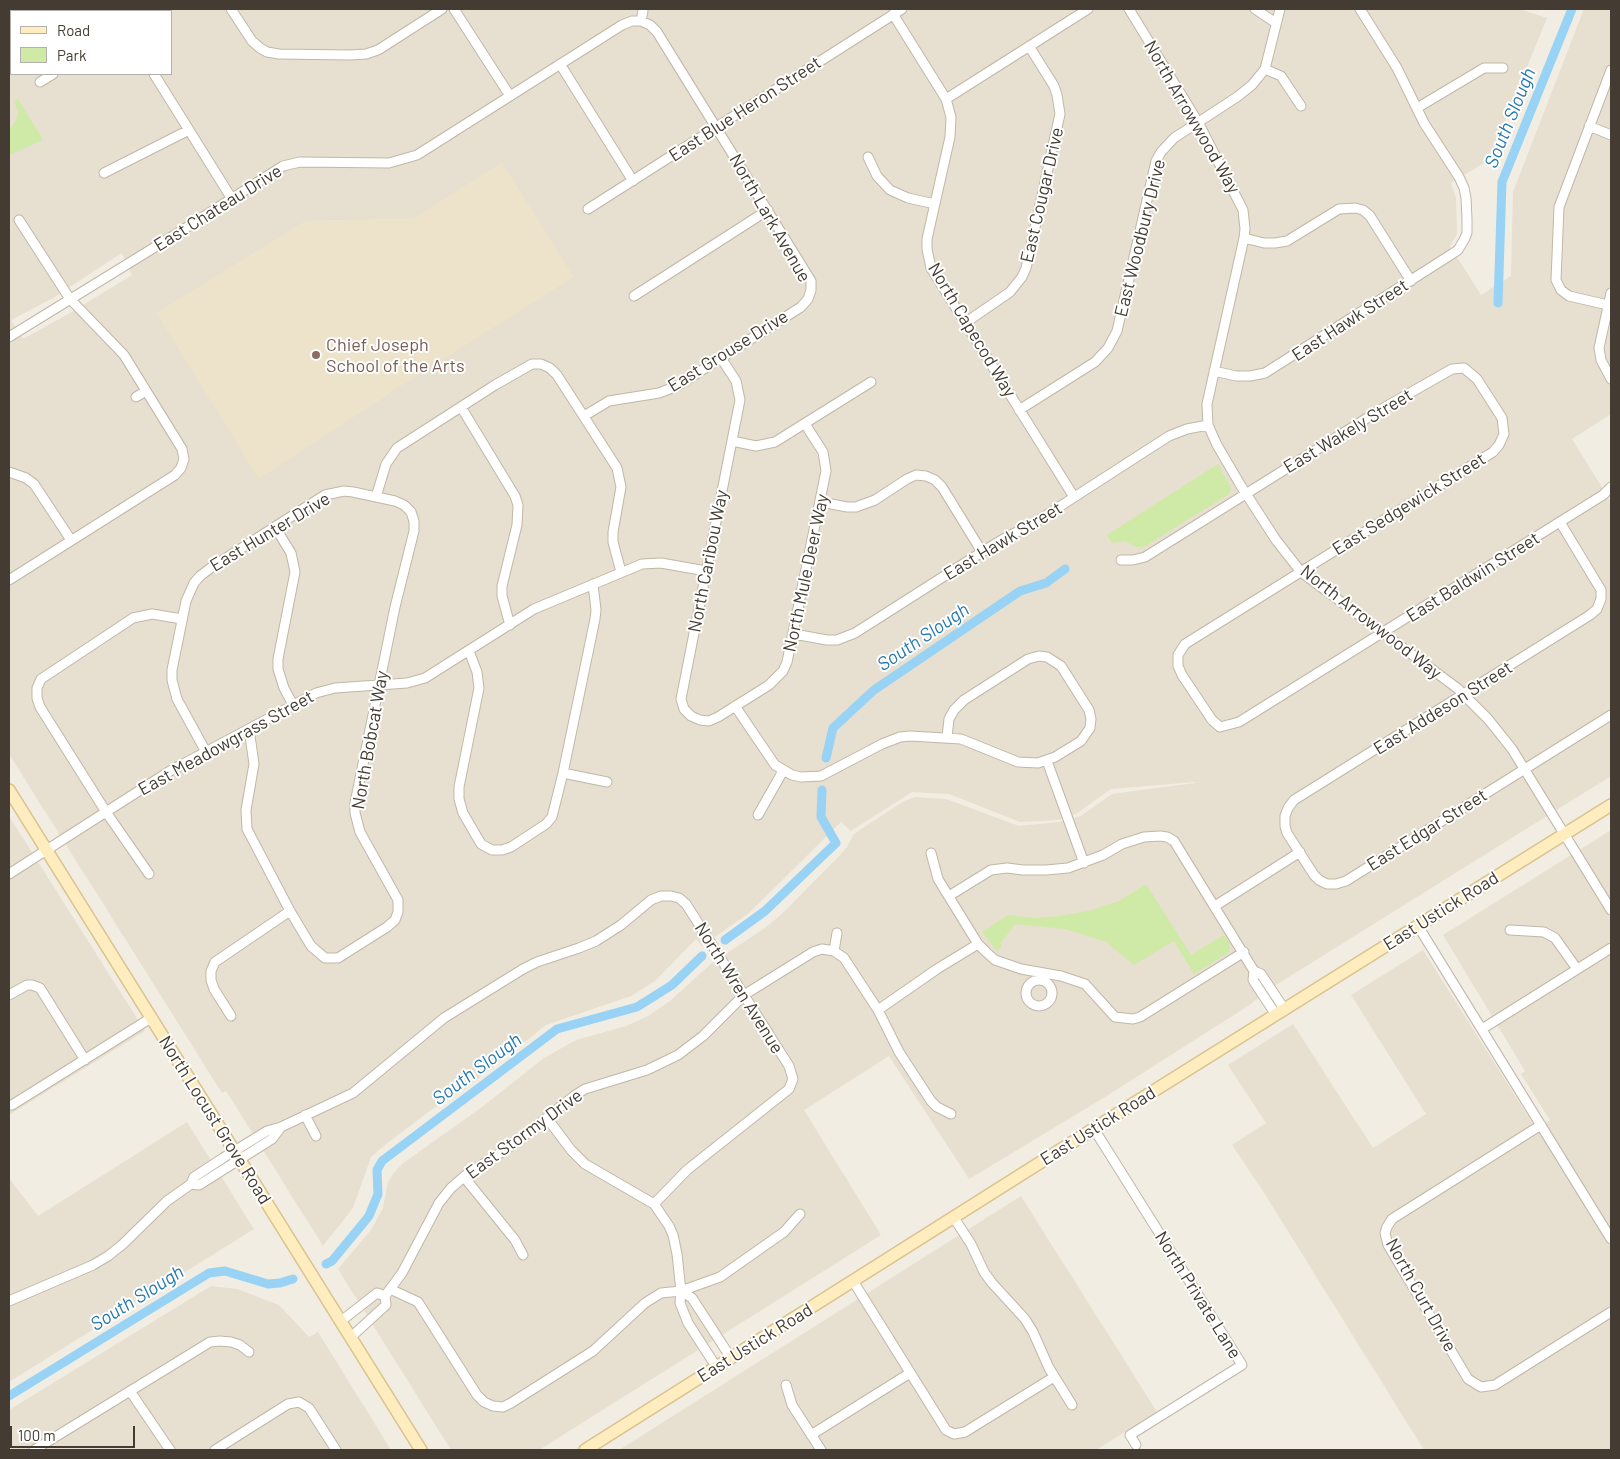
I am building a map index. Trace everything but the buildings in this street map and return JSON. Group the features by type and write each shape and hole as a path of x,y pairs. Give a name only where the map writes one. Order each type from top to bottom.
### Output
{"main road":[{"name":"North Locust Grove Road","path":"9,790 421,1450"},
{"name":"East Ustick Road","path":"585,1450 1611,805"}],"street":[{"path":"230,9 252,41 268,52 279,54 350,55 366,54 378,50 442,9"},
{"path":"454,9 510,96"},
{"name":"East Blue Heron Street","path":"588,209 902,9"},
{"path":"946,99 1088,9"},
{"name":"North Arrowwood Way","path":"1129,9 1198,122 1243,210 1244,238 1207,404 1208,425 1216,445 1276,540 1301,572 1384,632 1464,694 1500,734 1565,834 1611,910"},
{"path":"1255,9 1276,23"},
{"name":"East Woodbury Drive","path":"1019,410 1095,362 1114,340 1156,161 1161,152 1174,138 1245,91 1265,69 1280,9"},
{"path":"1360,9 1398,68 1417,108 1484,68 1503,68"},
{"path":"641,21 644,11"},
{"name":"North Capecod Way","path":"893,14 946,99 949,108 951,127 927,239 928,258 936,276 1074,497"},
{"name":"East Chateau Drive","path":"9,337 283,166 300,162 389,162 408,159 622,25 632,21 641,21"},
{"name":"North Lark Avenue","path":"641,21 650,25 657,32 768,210 811,280 810,295"},
{"name":"East Cougar Drive","path":"965,323 1010,292 1022,277 1026,268 1060,114 1054,86 1029,46"},
{"path":"560,64 633,181"},
{"path":"1265,69 1281,76 1301,106"},
{"path":"1608,306 1569,296 1561,290 1556,280 1559,206 1611,70"},
{"path":"40,82 51,75"},
{"path":"155,75 232,199"},
{"name":"East Hawk Street","path":"1214,371 1236,376 1266,373 1411,281 1461,246 1467,233 1464,188 1417,108"},
{"path":"1589,126 1611,135"},
{"path":"104,173 189,130"},
{"path":"868,157 877,176 890,190 908,198 935,204"},
{"path":"1244,238 1264,243 1287,241 1339,209 1355,208 1363,210 1370,216 1411,281"},
{"path":"634,296 768,210"},
{"path":"9,580 168,480 182,468 184,459 182,449 118,347 70,299 20,220"},
{"path":"1611,293 1599,348 1601,360 1611,379"},
{"name":"East Grouse Drive","path":"584,416 610,401 669,390 801,307 810,295"},
{"name":"North Caribou Way","path":"721,358 736,381 739,410 681,700 684,709 691,716 700,720 718,717 735,706"},
{"path":"376,497 386,464 397,448 460,407 532,364 542,364 550,368 557,375 617,468 620,477 620,497 613,532 613,542 621,572"},
{"name":"East Wakely Street","path":"1121,560 1145,557 1380,410 1452,369 1464,368 1477,379 1502,418 1504,434 1500,445"},
{"path":"732,441 756,446 766,445 784,438 871,382"},
{"path":"136,397 146,391"},
{"path":"460,407 515,496 518,505 517,525 502,586 502,596 510,625"},
{"name":"North Mule Deer Way","path":"735,706 769,685 783,671 788,662 825,480 823,452 805,424"},
{"name":"East Hawk Street","path":"794,634 827,640 846,638 1004,538 1031,525 1169,436 1208,425"},
{"name":"East Sedgewick Street","path":"1230,725 1220,727 1212,720 1182,675 1178,666 1178,656 1185,644 1493,452 1500,445"},
{"path":"9,472 26,478 34,484 71,540"},
{"path":"821,502 856,507 874,500 916,475 926,476 935,480 942,487 982,552"},
{"name":"East Baldwin Street","path":"1230,725 1239,722 1384,632 1603,495 1611,488"},
{"name":"East Hunter Drive","path":"206,752 177,699 172,680 172,670 189,592 200,576 325,495 334,492 353,492 376,497"},
{"name":"North Bobcat Way","path":"290,911 311,946 327,959 343,956 387,927 395,920 398,912 398,900 360,832 354,813 395,607 414,531 414,521 411,512 404,505 376,497"},
{"name":"East Addeson Street","path":"1300,852 1287,834 1285,826 1285,816 1294,800 1590,616 1597,609 1601,600 1601,590 1560,522"},
{"path":"275,527 291,553 295,572 278,659 278,669 284,688 293,705"},
{"name":"East Meadowgrass Street","path":"9,874 170,771 293,705 325,690 407,683 425,678 544,604 642,564 670,564 706,571"},
{"path":"469,651 478,672 479,688 459,787 459,799 463,813 481,844 492,850 502,850 546,824 552,817 595,619 596,610 592,584"},
{"path":"149,874 106,812 40,707 37,698 37,688 41,679 133,618 152,614 182,620"},
{"path":"735,706 769,758 783,771 802,777 821,776 891,740 910,736 947,738 970,742 1018,762 1028,764 1047,761 1081,741 1090,728 1091,719 1089,710 1061,666 1047,657 1039,656 1028,659 964,700 954,710 949,719 947,738"},
{"name":"East Edgar Street","path":"1300,852 1319,880 1327,884 1346,881 1611,715"},
{"path":"231,1016 214,989 211,980 211,971 215,962 290,911 248,829 246,810 254,764 249,729"},
{"path":"1047,761 1084,863"},
{"path":"758,815 783,771"},
{"path":"563,773 607,782"},
{"path":"949,896 991,870 1007,868 1023,870 1068,868 1103,855 1122,844 1144,837 1167,837 1174,841 1254,970 1261,974 1280,1012"},
{"path":"1215,906 1300,852"},
{"path":"931,853 938,879 978,944 995,960 1043,976 1075,980 1085,984 1115,1017 1126,1019 1140,1017 1244,952"},
{"name":"North Wren Avenue","path":"305,1115 353,1092 444,1018 523,969 537,962 596,941 621,925 651,900 661,896 679,898 686,904 789,1066 793,1079 789,1089 688,1170 654,1204"},
{"path":"1418,926 1611,1239"},
{"path":"1510,930 1544,932 1555,938 1578,969"},
{"path":"837,933 834,951 844,958 878,1010 899,1052 931,1101 937,1107 951,1114"},
{"path":"878,1010 894,1001 937,969 978,944"},
{"path":"1482,1029 1611,948"},
{"name":"East Stormy Drive","path":"351,1337 386,1305 388,1292 402,1273 439,1203 451,1188 464,1177 511,1146 585,1089 647,1070 678,1055 703,1036 744,995 813,952 822,949 834,951"},
{"path":"9,995 25,986 32,985 43,991 85,1060"},
{"path":"9,1106 151,1018"},
{"path":"9,1301 108,1256 167,1201 190,1184 199,1185 238,1155 272,1140 281,1127 305,1115 316,1136"},
{"path":"547,1118 571,1150 585,1164 654,1204 669,1226 677,1254 681,1291 680,1303 688,1323 717,1368"},
{"name":"North Curt Drive","path":"1541,1125 1392,1219 1385,1233 1388,1245 1468,1379 1481,1387 1495,1385 1611,1312"},
{"name":"North Private Lane","path":"1094,1129 1242,1365 1130,1435 1136,1445"},
{"path":"464,1177 515,1240 523,1255"},
{"path":"341,1322 376,1294 388,1292 418,1302 477,1395 484,1402 493,1406 503,1407 585,1357 645,1303 661,1293 681,1291 720,1276 784,1232 800,1214"},
{"path":"954,1218 971,1244 984,1272 1025,1319 1054,1377 1072,1405"},
{"path":"853,1281 946,1430 954,1434 965,1432 1054,1377"},
{"path":"681,1291 692,1298 731,1358"},
{"path":"34,1450 210,1342 231,1342 249,1352"},
{"path":"811,1435 910,1373"},
{"path":"786,1385 792,1405 821,1450"},
{"path":"130,1391 170,1450"},
{"path":"220,1449 288,1404 299,1402 309,1408 336,1450"}],"shaded area":[{"path":"9,9 1520,9 1547,18 1489,160 1451,183 1456,198 1457,234 1450,246 1481,295 1511,276 1513,192 1584,9 1611,9 1611,414 1572,439 1611,502 1611,776 1276,985 1248,1006 1105,1097 969,1179 889,1056 804,1110 881,1235 539,1450 451,1450 338,1269 371,1230 383,1208 388,1182 402,1164 482,1107 544,1058 576,1040 626,1026 648,1016 670,1001 712,963 765,928 783,913 840,855 854,834 904,801 915,797 946,799 1019,826 1059,822 1081,816 1112,794 1195,783 1111,789 1076,814 1058,820 1020,822 949,794 912,792 851,831 841,822 749,913 702,946 696,939 655,981 631,996 546,1025 465,1089 431,1110 385,1145 371,1157 353,1208 323,1246 226,1091 222,1093 9,754","holes":["413,219 385,396 259,478 305,221","122,253 132,275 23,339 11,320 53,298"]},
{"name":"Chief Joseph School of the Arts","path":"502,162 574,277 385,396 259,479 156,313 305,221 413,219"},
{"path":"9,816 145,1031 9,1115"},
{"path":"1611,830 1611,1450 1424,1450 1266,1196 1232,1145 1266,1123 1228,1065 1293,1024 1373,1148 1426,1114 1351,995 1423,950 1536,1129 1550,1120 1521,1074 1525,1071 1443,935"},
{"path":"187,1122 254,1229 9,1382 9,1178 38,1216"},
{"path":"1021,1196 1157,1412 1096,1450 619,1450"},
{"path":"211,1286 237,1289 279,1305 309,1337 318,1332 391,1450 12,1450 9,1446 9,1410"}],"green space":[{"path":"18,99 43,140 9,155 9,129 14,124 18,115 14,101"},
{"path":"1218,464 1231,488 1229,494 1144,547 1137,547 1125,541 1112,543 1107,535"},
{"path":"1146,884 1191,955 1224,935 1230,944 1229,952 1194,974 1174,941 1134,965 1106,942 1065,929 1015,924 997,951 982,932 1008,915 1034,918 1088,911 1119,901"}],"waterway":[{"name":"South Slough","path":"1498,303 1502,182 1572,9"},
{"name":"South Slough","path":"826,758 833,728 874,690 1020,591 1046,583 1065,569"},
{"name":"South Slough","path":"725,940 765,911 836,843 821,817 822,790"},
{"name":"South Slough","path":"326,1264 332,1261 369,1216 378,1194 377,1170 382,1161 557,1029 637,1007 672,985 702,956"},
{"name":"South Slough","path":"9,1396 209,1273 225,1271 268,1284 293,1279"}],"place":[{"name":"Chief Joseph School of the Arts","path":"316,355"}]}
